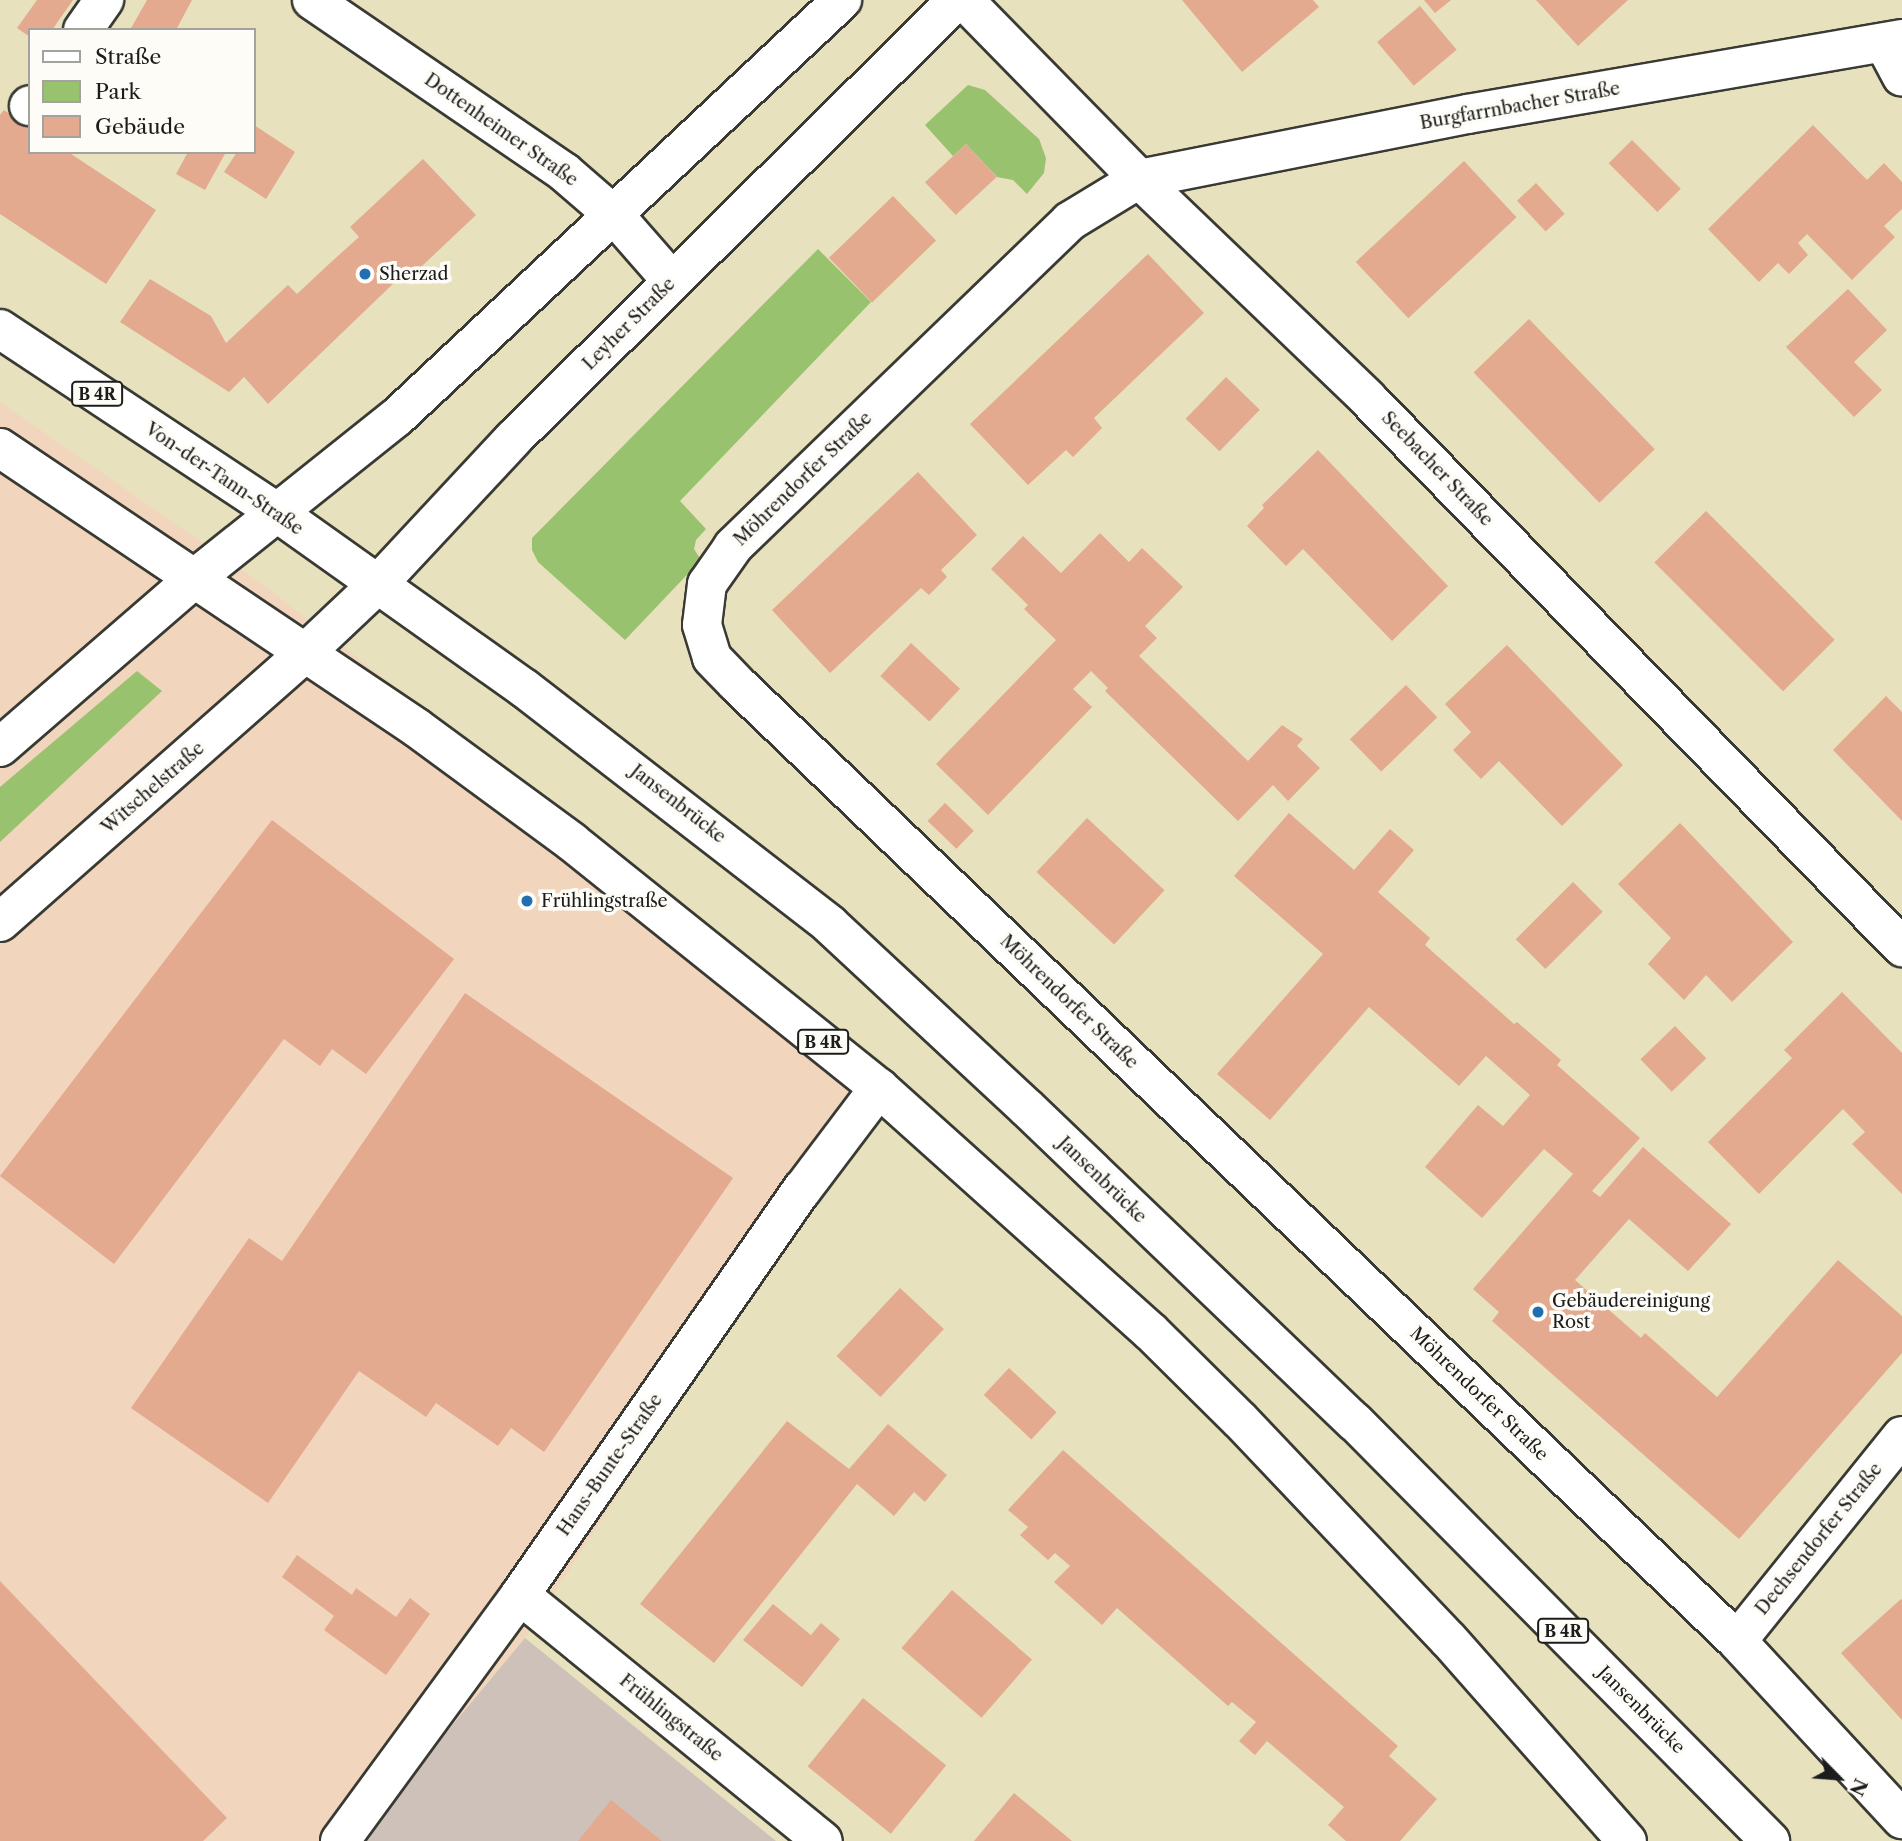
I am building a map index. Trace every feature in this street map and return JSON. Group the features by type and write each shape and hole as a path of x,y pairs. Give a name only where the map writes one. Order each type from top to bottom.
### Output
{"street":[{"path":"84,28 104,0"},
{"name":"Dottenheimer Straße","path":"312,0 519,138 615,216 673,281"},
{"path":"0,747 195,578 279,514 397,417 615,216 842,0"},
{"name":"Leyher Straße","path":"305,653 378,584 513,439 957,0"},
{"name":"Seebacher Straße","path":"964,0 1139,179 1367,398 1902,947"},
{"path":"1893,41 1902,77"},
{"name":"Burgfarrnbacher Straße","path":"1139,179 1467,114 1893,41"},
{"name":"Möhrendorfer Straße","path":"1139,179 1070,221 733,547 707,584 702,625 712,658 1737,1641 1902,1819"},
{"name":"Von-der-Tann-Straße","path":"0,329 279,514 378,584"},
{"name":"B 4R","path":"0,448 417,728 572,842 879,1088 1151,1332 1448,1639 1627,1841"},
{"name":"Jansenbrücke","path":"378,584 610,752 829,924 1018,1098 1355,1422 1770,1841"},
{"name":"Witschelstraße","path":"0,922 305,653"},
{"name":"Hans-Bunte-Straße","path":"340,1841 520,1595 802,1190 879,1088"},
{"name":"Dechsendorfer Straße","path":"1737,1641 1902,1436"},
{"name":"Frühlingstraße","path":"520,1595 823,1841"}],"shaded area":[{"path":"0,402 266,587 892,1073 525,1638 356,1841 0,1841"},
{"path":"525,1638 776,1841 356,1841"}],"green space":[{"path":"968,85 985,90 1039,139 1046,158 1044,173 1027,194 1013,180 997,177 966,144 953,156 925,125"},
{"path":"818,249 871,302 680,501 706,529 696,540 694,549 701,560 625,640 538,562 532,550 532,538"},
{"path":"137,671 162,691 0,842 0,787"}],"building":[{"path":"37,0 73,0 53,28 28,28 28,36 17,28"},
{"path":"147,0 192,0 177,28 131,28"},
{"path":"1182,0 1313,0 1319,7 1242,72"},
{"path":"1424,0 1451,0 1435,13"},
{"path":"1536,0 1628,0 1578,46"},
{"path":"1420,6 1457,50 1414,86 1377,42"},
{"path":"4,110 28,126 28,154 71,154 156,210 106,284 0,214 0,115"},
{"path":"1813,125 1867,180 1884,163 1902,182 1902,209 1884,226 1895,237 1852,280 1807,234 1798,243 1808,255 1789,274 1778,263 1759,282 1708,229"},
{"path":"256,126 295,152 266,199 224,172 236,154 256,154"},
{"path":"1632,140 1681,189 1657,212 1609,163"},
{"path":"966,144 997,177 956,215 925,182"},
{"path":"187,154 225,154 205,190 176,174"},
{"path":"423,159 476,215 403,284 398,279 268,404 244,377 229,392 120,322 150,279 211,316 226,343 288,285 297,294 359,237 350,227"},
{"path":"1464,161 1517,217 1408,318 1356,262"},
{"path":"1536,183 1565,214 1546,231 1517,201"},
{"path":"893,196 936,241 872,302 829,258"},
{"path":"1148,254 1204,313 1094,418 1102,428 1073,457 1066,450 1028,485 970,424"},
{"path":"1848,289 1887,330 1854,362 1882,390 1854,417 1786,347"},
{"path":"1529,319 1655,449 1599,503 1474,372"},
{"path":"1226,377 1260,410 1220,451 1186,419"},
{"path":"1318,450 1448,586 1392,641 1303,549 1286,566 1247,526 1264,508 1262,505"},
{"path":"918,472 977,535 941,570 947,577 929,595 921,588 830,673 772,610"},
{"path":"1706,511 1835,640 1783,691 1654,563"},
{"path":"1100,533 1129,562 1142,548 1183,587 1145,626 1157,638 1139,656 1248,761 1282,725 1303,739 1297,746 1320,768 1288,801 1273,785 1238,821 1105,691 1108,688 1091,671 1073,689 1092,707 988,815 936,764 1056,640 1024,609 1028,605 991,569 1023,536 1061,573"},
{"path":"911,643 960,689 929,722 880,676"},
{"path":"1507,645 1623,765 1562,826 1499,761 1481,779 1453,750 1471,732 1445,704"},
{"path":"1406,685 1437,717 1381,772 1350,739"},
{"path":"1886,696 1902,712 1902,821 1833,750"},
{"path":"945,803 974,831 956,849 928,821"},
{"path":"1289,813 1354,870 1390,829 1414,850 1378,892 1430,938 1425,945 1514,1024 1517,1022 1561,1060 1557,1065 1640,1138 1592,1191 1600,1197 1643,1147 1731,1224 1688,1271 1629,1219 1575,1280 1641,1338 1645,1333 1717,1397 1838,1260 1902,1316 1902,1353 1739,1539 1492,1321 1499,1312 1473,1289 1573,1174 1544,1149 1482,1218 1425,1167 1478,1105 1503,1126 1530,1095 1486,1056 1459,1086 1369,1007 1270,1120 1217,1074 1323,954 1234,876"},
{"path":"1087,818 1165,890 1114,944 1037,872"},
{"path":"272,820 454,959 366,1074 332,1049 320,1066 284,1039 114,1264 0,1176"},
{"path":"1680,823 1793,942 1732,1002 1706,975 1684,1000 1648,964 1671,938 1618,884"},
{"path":"1573,882 1603,912 1545,969 1516,939"},
{"path":"1842,992 1902,1053 1902,1194 1852,1144 1865,1132 1843,1109 1759,1194 1708,1142 1792,1058 1784,1050"},
{"path":"465,993 733,1178 544,1452 511,1428 498,1446 436,1403 426,1417 359,1371 268,1503 131,1408 249,1238 282,1261"},
{"path":"1675,1026 1706,1058 1672,1092 1640,1059"},
{"path":"900,1288 944,1329 880,1397 837,1356"},
{"path":"1009,1368 1057,1412 1031,1439 984,1395"},
{"path":"787,1421 849,1469 888,1424 947,1475 925,1502 914,1492 894,1516 857,1484 714,1663 640,1604"},
{"path":"1063,1450 1398,1746 1389,1756 1437,1799 1400,1841 1346,1841 1328,1825 1344,1807 1267,1741 1255,1755 1239,1741 1256,1722 1232,1702 1228,1706 1117,1608 1102,1625 1054,1582 1070,1566 1055,1553 1048,1560 1031,1545 1020,1535 1028,1527 1008,1510"},
{"path":"297,1555 352,1595 356,1588 396,1617 410,1598 430,1614 386,1675 324,1630 334,1616 282,1577"},
{"path":"0,1581 227,1818 203,1841 0,1841"},
{"path":"952,1590 1032,1660 981,1718 901,1648"},
{"path":"1902,1600 1902,1720 1841,1653"},
{"path":"773,1604 811,1635 821,1623 840,1639 802,1687 743,1640"},
{"path":"863,1698 946,1765 891,1834 808,1766"},
{"path":"1014,1793 1054,1826 1072,1841 974,1841"},
{"path":"611,1800 662,1841 578,1841"}],"place":[{"name":"Sherzad","path":"365,274"},
{"name":"Frühlingstraße","path":"527,901"},
{"name":"Gebäudereinigung Rost","path":"1538,1312"}]}
